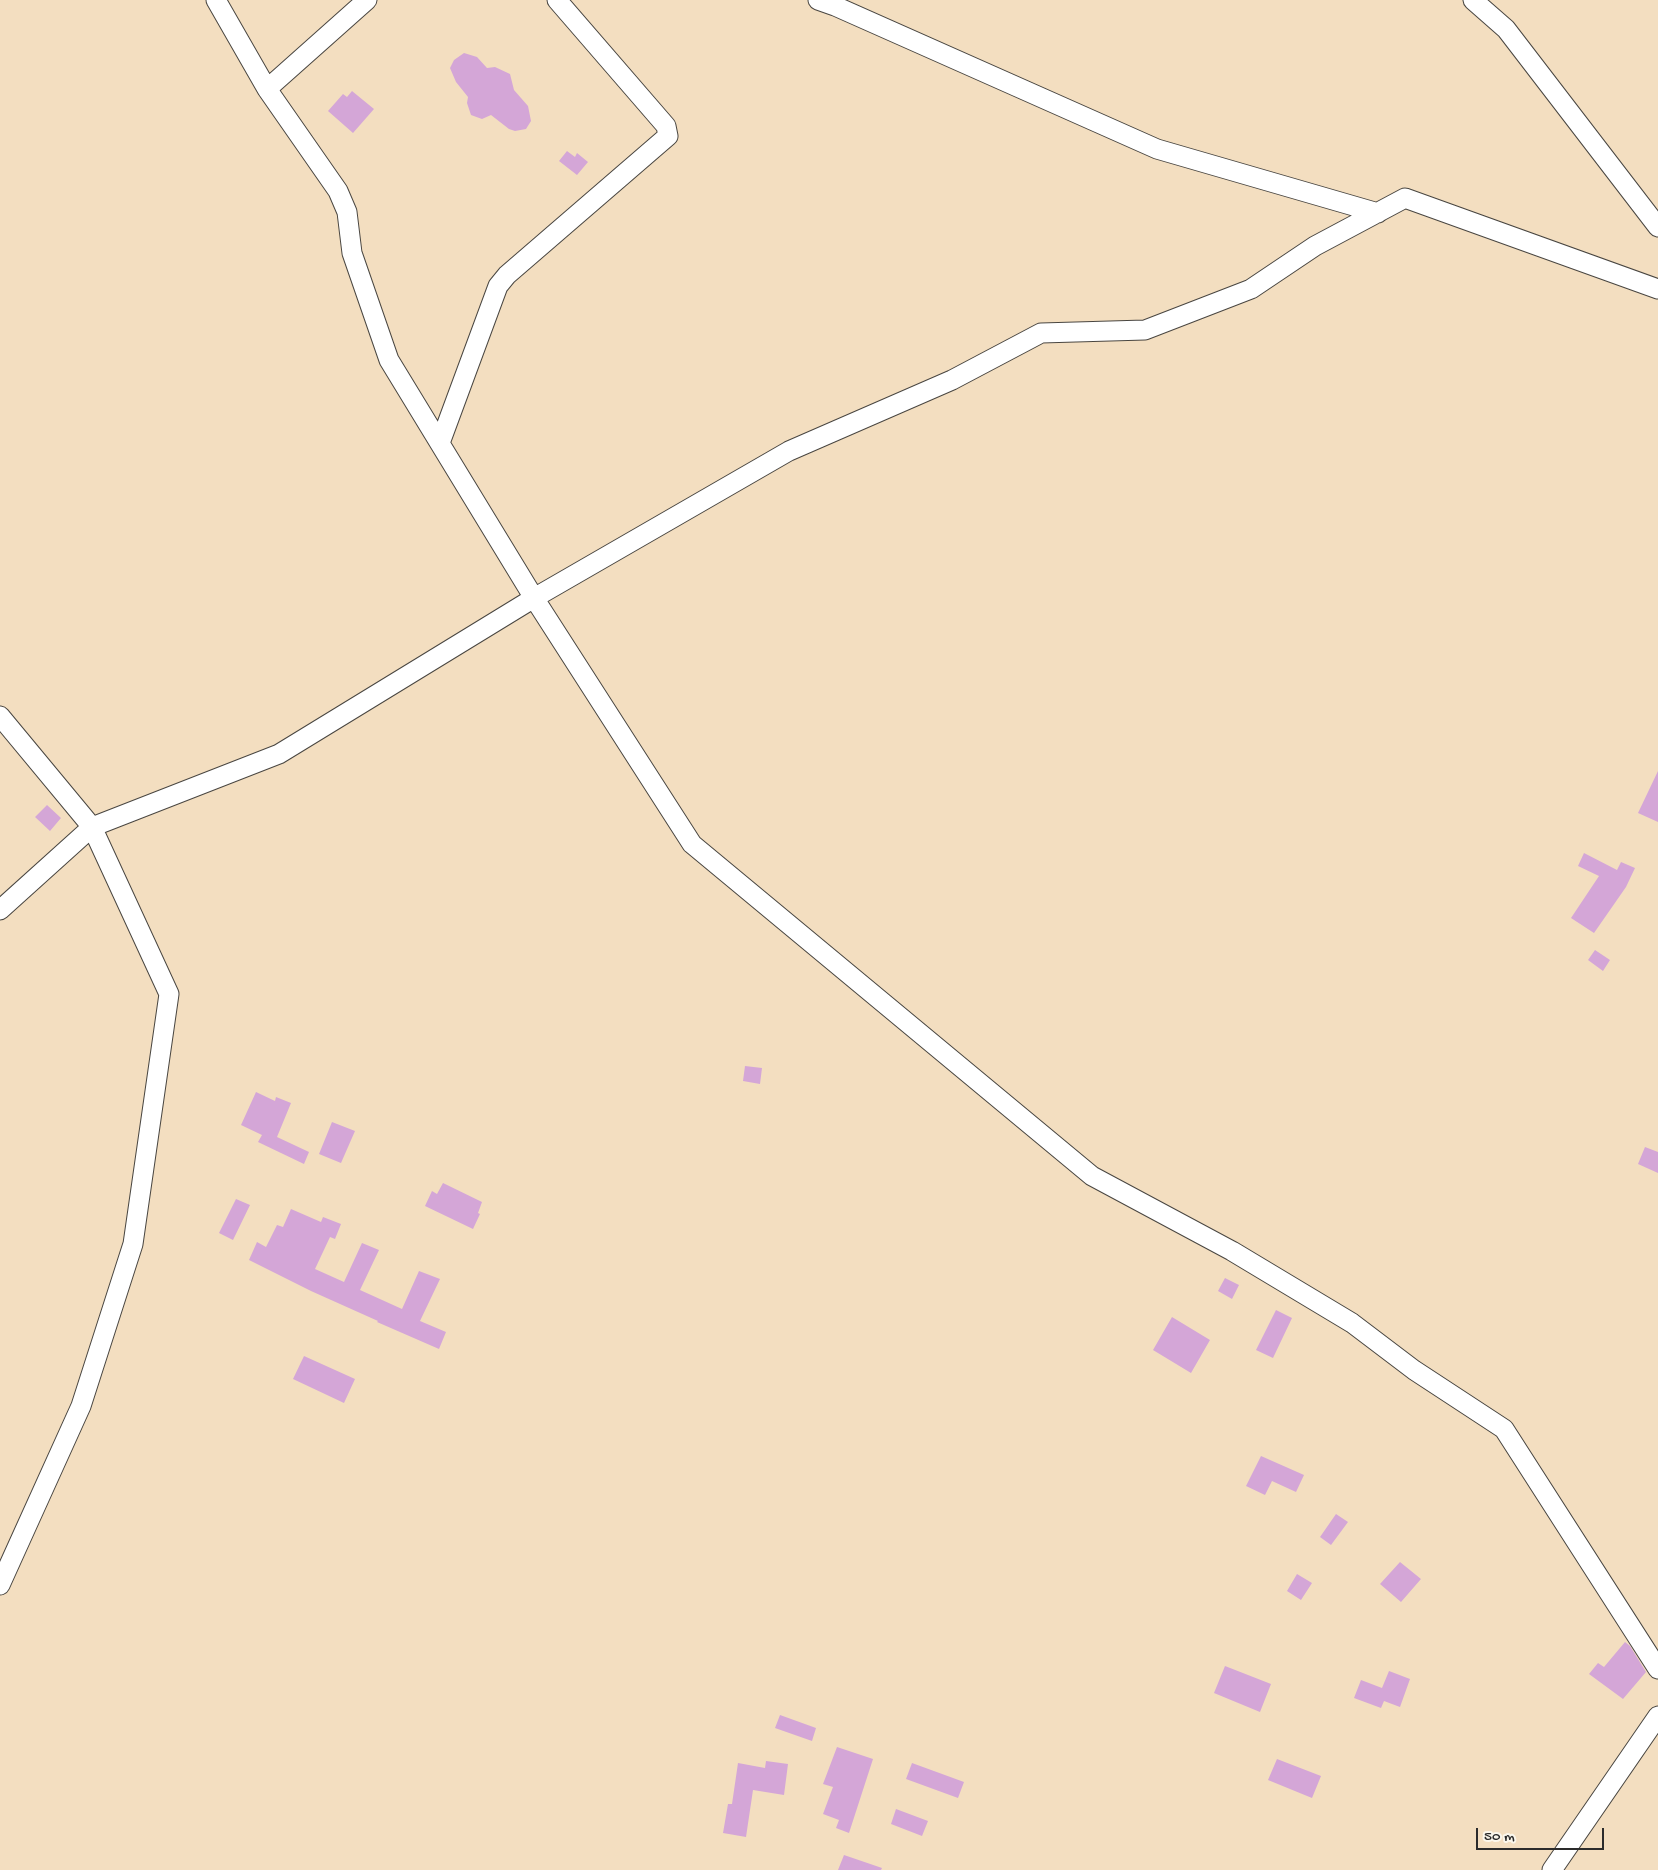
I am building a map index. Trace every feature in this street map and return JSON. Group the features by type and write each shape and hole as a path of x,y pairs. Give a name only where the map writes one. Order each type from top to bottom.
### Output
{"street":[{"path":"216,0 267,89 338,191 347,212 352,252 389,360 534,598 692,844 1092,1176 1232,1251 1352,1323 1414,1370 1504,1429 1658,1669"},
{"path":"267,89 367,0"},
{"path":"440,443 498,286 507,275 668,136 666,126 557,0"},
{"path":"818,0 1157,149 1378,212"},
{"path":"1473,0 1506,30 1658,227"},
{"path":"0,910 92,826 279,754 534,598 789,452 952,380 1041,333 1145,330 1251,289 1315,246 1405,198 1658,288"},
{"path":"0,716 92,826 169,994 133,1244 81,1406 0,1585"},
{"path":"1552,1870 1658,1716"}],"building":[{"path":"464,53 477,57 487,68 495,67 510,74 514,90 528,106 531,121 526,129 515,131 509,129 491,115 482,119 471,115 467,103 468,97 456,82 450,68 454,60"},
{"path":"352,91 374,109 353,133 328,111 343,94 347,97"},
{"path":"567,151 575,157 577,153 588,162 577,175 559,161"},
{"path":"1658,771 1658,822 1638,813"},
{"path":"47,805 61,818 50,831 35,817"},
{"path":"1584,853 1617,870 1621,862 1635,868 1626,887 1594,933 1571,918 1599,876 1578,866"},
{"path":"1595,950 1610,960 1603,971 1588,960"},
{"path":"745,1066 762,1068 760,1084 743,1081"},
{"path":"256,1092 275,1101 276,1097 291,1103 277,1137 309,1152 304,1164 258,1142 262,1135 241,1125"},
{"path":"332,1122 355,1131 341,1163 319,1154"},
{"path":"1645,1147 1658,1152 1658,1173 1638,1164"},
{"path":"443,1183 482,1202 478,1213 480,1214 473,1229 425,1206 432,1191 437,1194"},
{"path":"236,1199 250,1205 233,1240 219,1233"},
{"path":"291,1209 321,1222 323,1217 341,1224 335,1239 330,1237 315,1269 344,1282 362,1243 379,1250 360,1290 402,1309 419,1271 440,1279 420,1321 446,1332 439,1349 377,1322 249,1260 257,1242 266,1247 277,1225 283,1227"},
{"path":"1225,1278 1239,1285 1232,1299 1218,1291"},
{"path":"1276,1310 1292,1318 1273,1358 1256,1350"},
{"path":"1172,1317 1210,1340 1191,1373 1153,1350"},
{"path":"304,1356 355,1379 344,1403 293,1379"},
{"path":"1261,1456 1304,1475 1296,1492 1272,1481 1265,1495 1246,1486"},
{"path":"1336,1514 1348,1522 1331,1545 1320,1537"},
{"path":"1400,1562 1421,1579 1401,1602 1380,1584"},
{"path":"1297,1574 1312,1583 1301,1600 1287,1591"},
{"path":"1625,1642 1630,1646 1646,1672 1623,1699 1589,1674 1598,1663 1604,1667"},
{"path":"1225,1666 1271,1684 1260,1712 1214,1693"},
{"path":"1389,1671 1410,1679 1400,1707 1384,1701 1381,1708 1354,1698 1361,1680 1382,1688"},
{"path":"780,1715 816,1728 812,1741 775,1728"},
{"path":"837,1747 873,1759 849,1833 836,1828 839,1820 823,1814 833,1787 823,1784"},
{"path":"1277,1759 1321,1776 1312,1798 1268,1780"},
{"path":"766,1761 788,1764 784,1795 753,1790 746,1837 723,1833 728,1804 732,1804 738,1763 765,1768"},
{"path":"912,1763 964,1782 958,1798 906,1779"},
{"path":"896,1809 928,1821 922,1836 891,1824"},
{"path":"844,1855 882,1868 881,1870 838,1870"}]}
